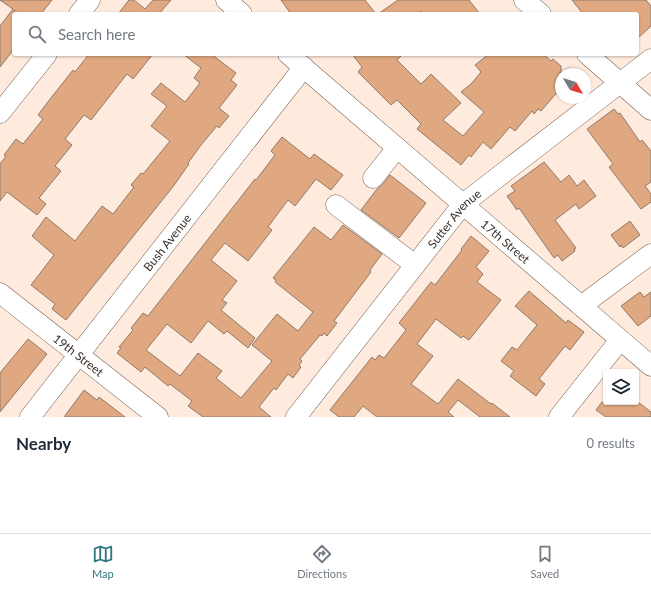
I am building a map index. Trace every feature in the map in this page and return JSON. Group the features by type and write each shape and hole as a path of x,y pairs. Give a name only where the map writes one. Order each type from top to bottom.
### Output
{"street":[{"path":"81,12 90,0"},
{"path":"226,0 240,12"},
{"path":"524,0 538,12"},
{"path":"0,113 45,56"},
{"name":"17th Street","path":"290,56 651,366"},
{"path":"589,56 651,110"},
{"name":"Sutter Avenue","path":"296,417 463,204 651,59"},
{"name":"Bush Avenue","path":"30,417 304,67"},
{"path":"373,178 397,148"},
{"path":"336,205 415,265"},
{"path":"581,306 651,254"},
{"name":"19th Street","path":"0,293 158,417"},
{"path":"559,417 620,340"}],"building":[{"path":"0,0 52,0 43,12 16,12 14,10 14,12 12,12 12,52 0,67 0,26 13,9"},
{"path":"129,0 134,0 145,9 153,0 171,0 161,12 120,12"},
{"path":"281,0 365,0 374,12 290,12"},
{"path":"398,0 469,0 478,12 421,11 381,12"},
{"path":"572,0 646,0 651,6 651,26 639,37 639,12 581,12"},
{"path":"87,56 151,56 133,79 127,74 91,120 84,115 65,139 72,145 55,166 61,171 39,198 46,204 37,215 7,192 0,201 0,164 6,156 4,155 16,139 23,144 43,119 38,115 73,70 75,72"},
{"path":"186,56 214,56 236,73 231,80 237,85 219,108 229,116 219,128 217,126 201,145 172,188 66,320 52,309 55,304 31,285 54,255 32,236 46,217 75,241 102,206 113,214 134,187 131,185 141,173 143,174 170,141 151,126 167,106 151,94 161,83 185,102 200,83 194,78 201,68"},
{"path":"354,56 401,56 397,60 421,84 431,74 461,103 443,120 463,136 484,112 461,92 471,84 481,72 475,65 486,56 545,56 551,61 553,59 561,66 561,68 555,68 555,95 541,111 538,109 534,114 532,111 515,131 510,127 491,149 483,142 471,157 469,155 461,165 417,129 421,124 397,100 391,105 358,72 362,67"},
{"path":"614,109 618,114 620,113 640,142 642,140 651,151 651,182 645,186 651,194 651,202 641,209 609,167 613,164 587,129"},
{"path":"282,137 310,159 314,154 343,175 331,190 316,179 295,206 288,200 268,227 272,230 248,261 225,243 211,260 237,281 222,300 227,303 221,310 255,338 248,348 227,331 224,334 208,321 191,343 167,324 146,350 180,376 198,353 222,371 216,378 241,398 272,361 252,345 277,314 298,331 313,312 275,282 276,280 273,278 314,227 331,240 343,225 382,254 370,270 371,272 334,321 337,323 327,336 324,333 322,336 320,335 300,359 302,361 299,365 301,367 293,378 288,374 276,390 274,388 259,407 271,417 203,417 188,406 192,401 170,384 168,386 145,367 141,372 117,353 121,348 119,347 133,330 131,328 143,313 148,316 255,179 256,180 275,155 271,151"},
{"path":"544,162 561,182 569,175 577,186 584,180 596,196 579,209 576,204 555,220 576,248 574,249 575,251 562,261 558,255 554,258 519,208 517,210 507,196 515,191 511,186"},
{"path":"390,175 426,203 399,238 361,210"},
{"path":"630,221 640,235 623,248 621,245 620,247 611,235"},
{"path":"471,236 489,251 476,267 483,274 477,282 501,300 469,340 463,336 461,338 436,319 417,344 433,356 411,384 438,404 458,379 510,417 480,417 458,400 448,412 454,417 377,417 363,406 354,417 339,417 330,410 372,357 375,360 379,355 384,358 406,330 399,323 431,282 435,285"},
{"path":"529,291 566,323 568,320 584,332 570,350 565,346 539,379 545,384 536,396 510,376 514,371 501,361 512,347 517,350 537,325 515,306"},
{"path":"640,292 644,297 651,292 651,316 638,326 621,306"},
{"path":"28,339 47,354 0,412 0,373"},
{"path":"84,390 97,400 99,397 125,417 64,417"},
{"path":"602,402 603,405 639,405 639,403 651,412 651,417 606,417 596,410"}]}
